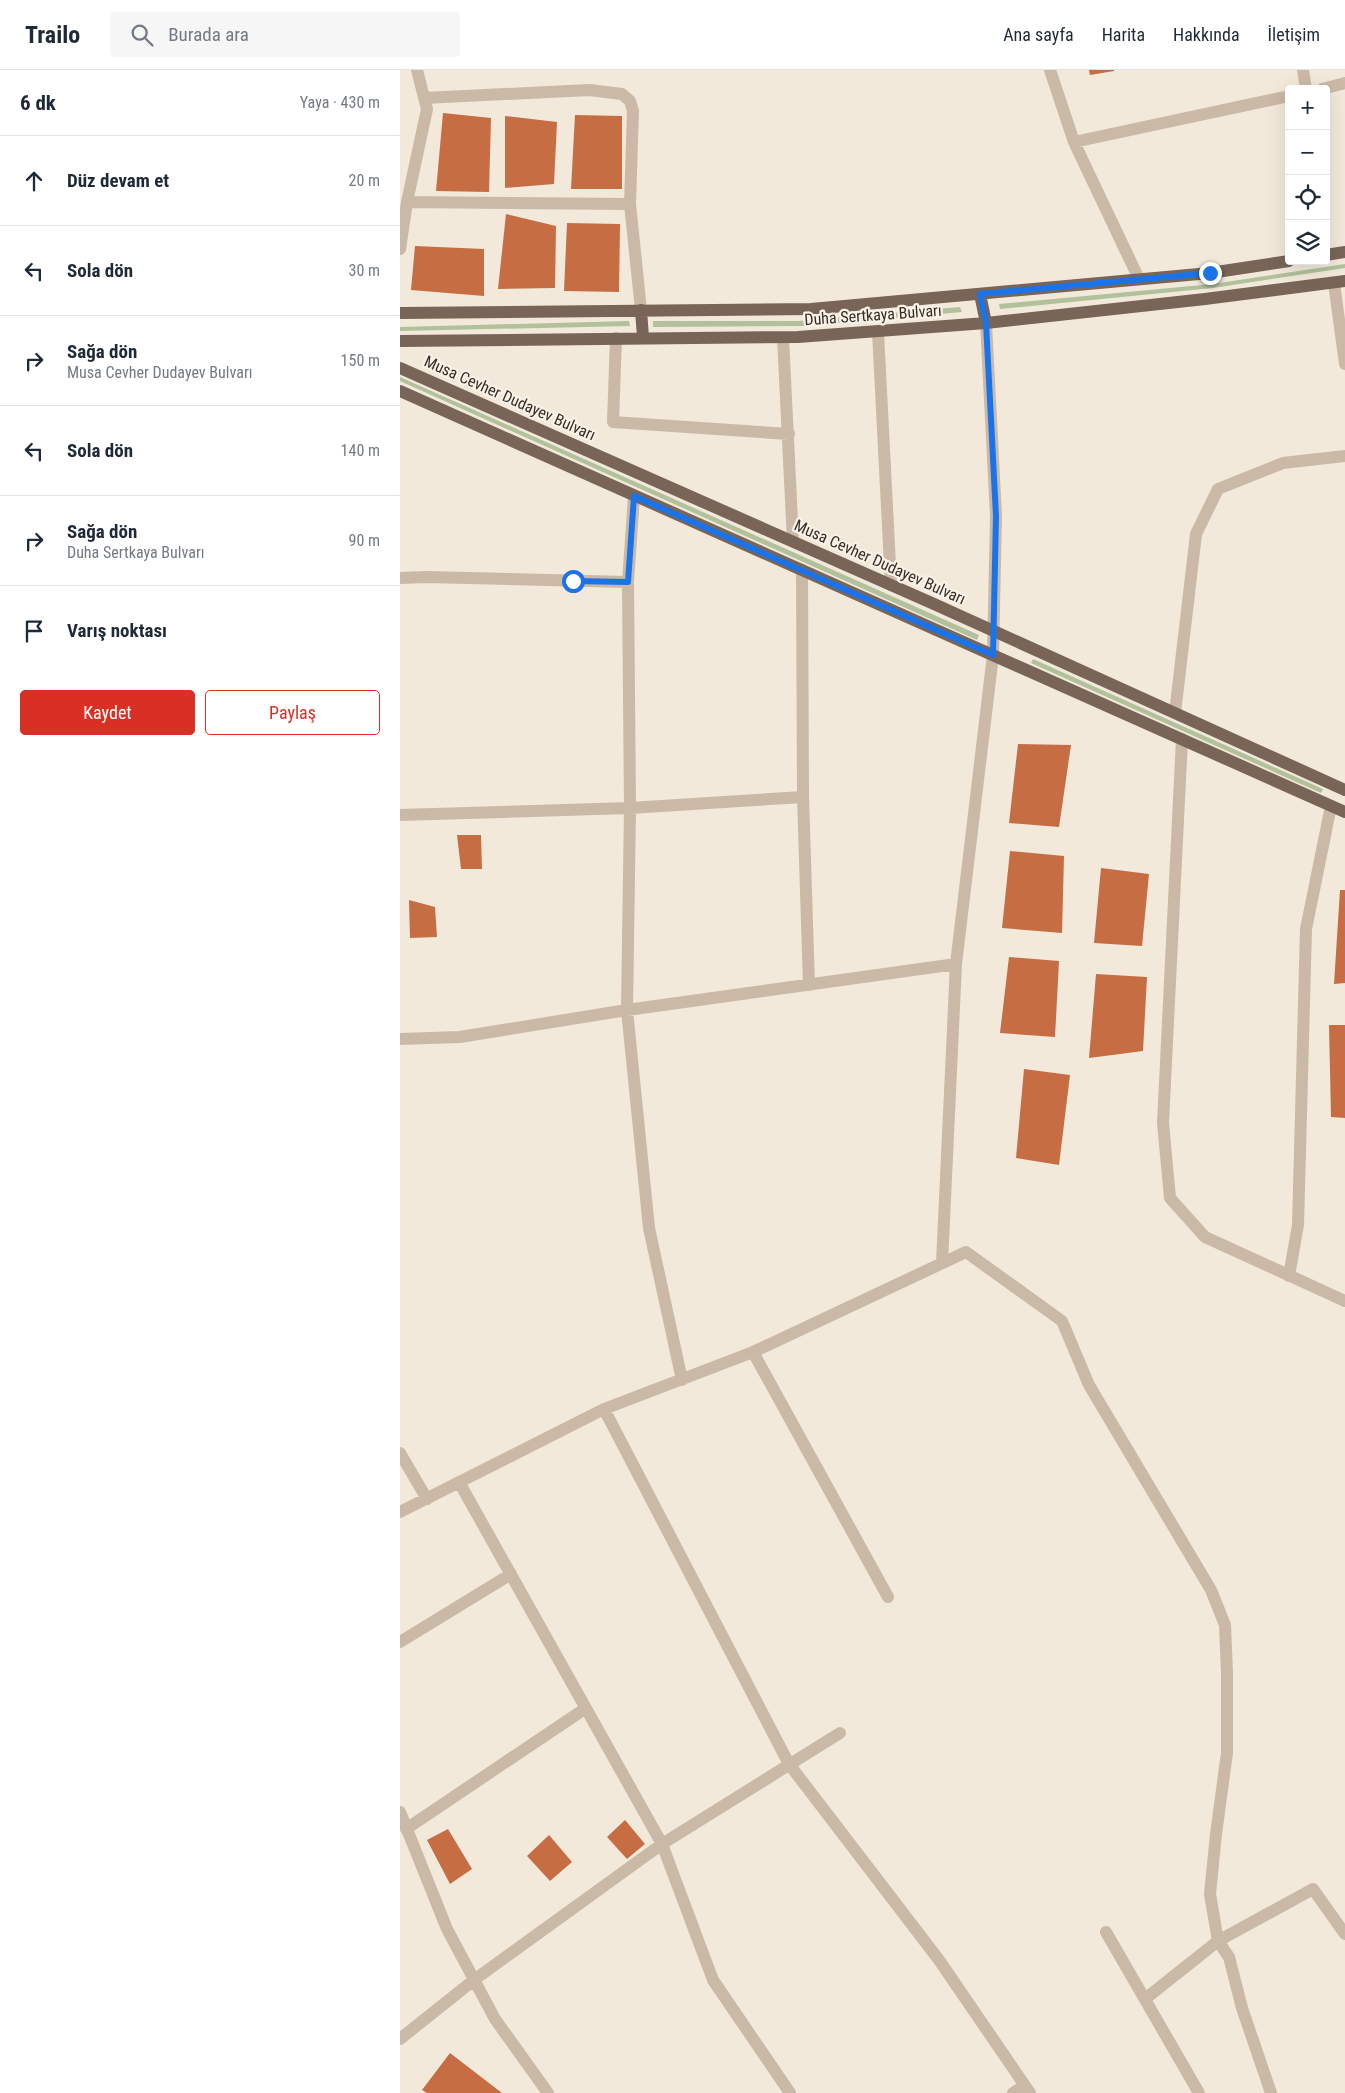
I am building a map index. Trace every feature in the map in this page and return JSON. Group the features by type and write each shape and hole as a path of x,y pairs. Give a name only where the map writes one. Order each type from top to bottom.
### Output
{"main road":[{"path":"1330,254 1345,252"},
{"name":"Duha Sertkaya Bulvarı","path":"400,312 811,309 1210,273 1285,262"},
{"name":"Duha Sertkaya Bulvarı","path":"400,341 643,337 783,338 986,323 1339,282"},
{"path":"980,294 986,323"},
{"path":"641,310 643,337"},
{"name":"Musa Cevher Dudayev Bulvarı","path":"400,368 793,541 1345,790"},
{"path":"400,391 1345,812"}],"street":[{"path":"400,249 407,202 427,109 417,70"},
{"path":"1050,70 1074,142 1139,279"},
{"path":"1303,70 1305,85"},
{"path":"1330,87 1345,83"},
{"path":"424,98 589,90 622,94 630,101 633,112 630,204 641,310"},
{"path":"1074,142 1285,97"},
{"path":"407,202 630,204"},
{"path":"1339,282 1345,364"},
{"path":"942,1263 956,964 993,655 996,516 986,323"},
{"path":"878,332 891,585"},
{"path":"616,338 614,422 789,434"},
{"path":"783,338 793,541"},
{"path":"1175,713 1196,534 1218,489 1283,463 1345,456"},
{"path":"634,496 628,582 630,808 627,1010 648,1228 682,1380"},
{"path":"802,570 803,797 809,985"},
{"path":"400,578 628,582"},
{"path":"1182,740 1163,1123 1170,1198 1205,1237 1345,1301"},
{"path":"400,815 630,808 803,797"},
{"path":"1289,1276 1298,1225 1306,929 1331,806"},
{"path":"400,1040 460,1036 627,1010 956,964"},
{"path":"400,1512 604,1409 754,1352 966,1252 1062,1321 1089,1385 1211,1590 1225,1626 1227,1655 1227,1753 1210,1894 1218,1941 1229,1957 1242,2008 1271,2093"},
{"path":"754,1352 888,1597"},
{"path":"604,1409 789,1764 939,1960 1027,2089 1013,2093"},
{"path":"400,1453 426,1499"},
{"path":"459,1482 662,1844 713,1980 790,2093"},
{"path":"400,1642 511,1574"},
{"path":"406,1829 586,1708"},
{"path":"400,2039 474,1980 662,1844 840,1734"},
{"path":"400,1812 447,1929 495,2018 548,2093"},
{"path":"1145,1999 1218,1941 1313,1888 1345,1934"},
{"path":"1106,1932 1199,2093"}],"green space":[{"path":"1345,264 1345,268 1213,288 1000,309 999,304 1213,284"},
{"path":"960,307 962,312 803,326 653,327 653,321 799,321"},
{"path":"629,321 630,326 400,331 400,327"},
{"path":"400,377 979,635 977,640 400,381"},
{"path":"1033,659 1323,789 1321,793 1031,663"}],"building":[{"path":"1089,70 1114,70 1114,71 1090,75"},
{"path":"443,113 491,118 489,192 436,191"},
{"path":"575,115 622,116 622,189 571,189"},
{"path":"505,116 557,122 554,184 505,188"},
{"path":"506,214 556,226 555,288 498,289"},
{"path":"567,223 620,224 619,292 564,291"},
{"path":"415,246 484,249 484,296 411,290"},
{"path":"1018,744 1071,745 1059,827 1009,823"},
{"path":"457,835 481,835 482,869 461,869"},
{"path":"1010,851 1064,856 1062,933 1002,928"},
{"path":"1101,868 1149,874 1142,946 1094,943"},
{"path":"1340,890 1345,890 1345,983 1334,984"},
{"path":"409,900 435,907 437,937 410,938"},
{"path":"1009,957 1059,961 1055,1037 1000,1033"},
{"path":"1096,974 1147,977 1143,1051 1089,1058"},
{"path":"1329,1025 1345,1025 1345,1118 1331,1117"},
{"path":"1024,1069 1070,1075 1059,1165 1016,1158"},
{"path":"625,1820 645,1844 627,1859 607,1837"},
{"path":"448,1829 472,1869 450,1884 427,1840"},
{"path":"549,1835 572,1862 550,1881 527,1856"},
{"path":"450,2053 502,2093 427,2093 422,2090"}],"route":[{"path":"573,581 628,582 634,496 993,655 996,516 986,323 980,294 1210,273"}]}
